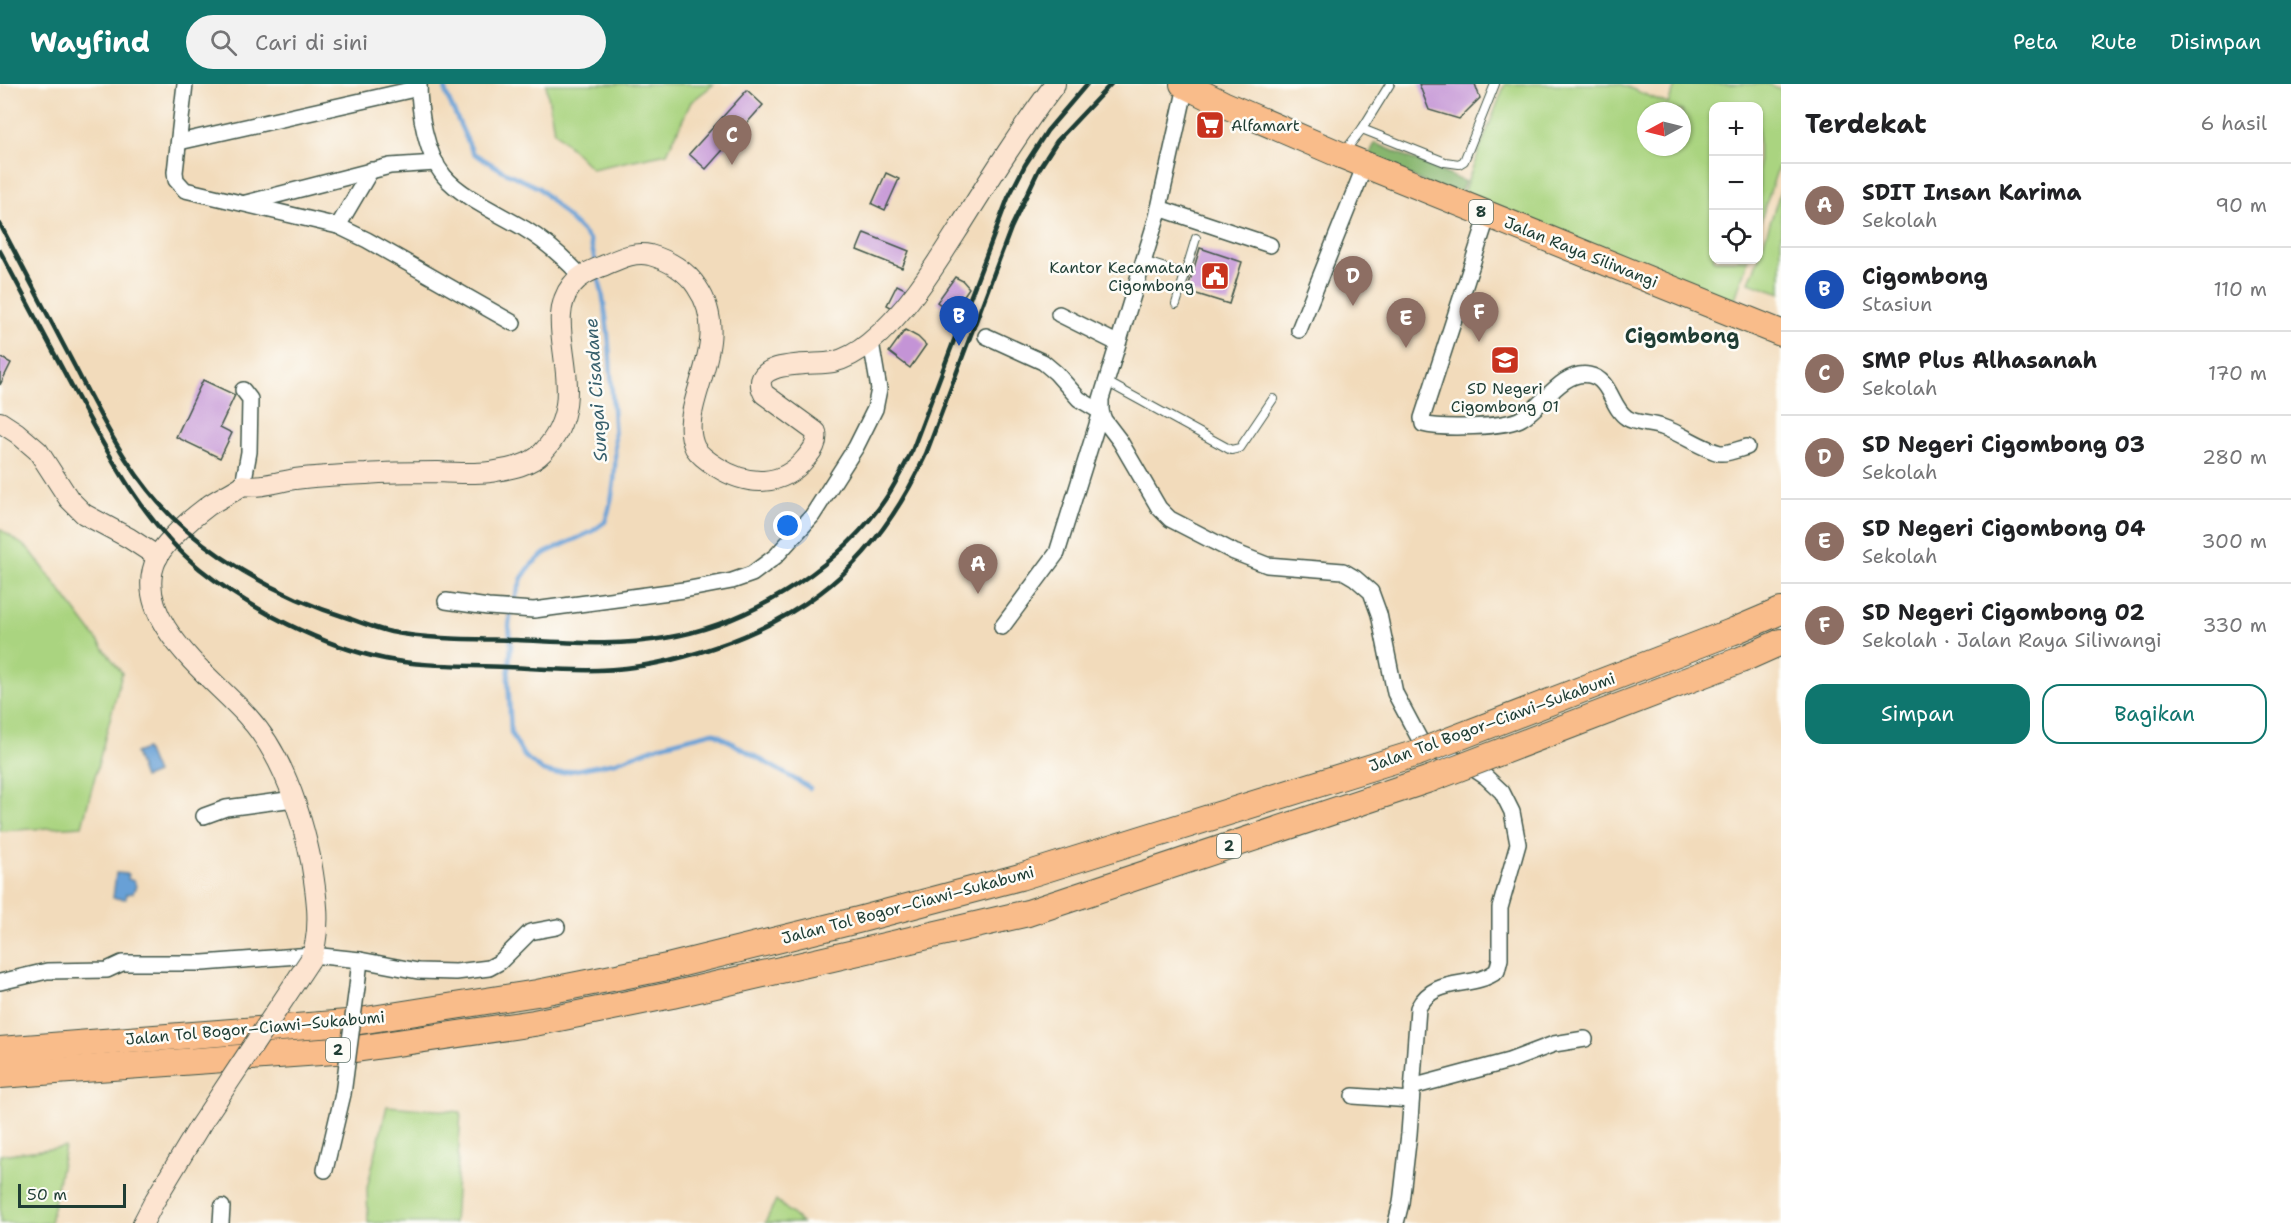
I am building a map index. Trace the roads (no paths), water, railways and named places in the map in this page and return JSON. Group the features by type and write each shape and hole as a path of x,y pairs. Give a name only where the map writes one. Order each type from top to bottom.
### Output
{"highway":[{"name":"Jalan Raya Siliwangi","path":"1184,85 1365,165 1781,333"},
{"name":"Jalan Tol Bogor–Ciawi–Sukabumi","path":"0,1050 347,1023 537,993 667,967 858,920 1020,877 1417,753 1781,611"},
{"name":"Jalan Tol Bogor–Ciawi–Sukabumi","path":"0,1075 349,1050 534,1023 672,995 1028,913 1430,779 1743,659 1781,642"}],"main road":[{"path":"143,1223 199,1127 311,957 317,917 315,882 306,840 294,800 268,745 249,718 169,633 158,615 152,596 151,578 158,557 171,540 206,507 243,485 255,487 294,480 367,474 488,472 513,468 533,460 548,446 556,433 565,408 568,376 561,328 562,304 571,286 587,273 626,256 651,255 671,264 690,277 706,301 710,318 710,339 706,364 693,410 692,436 696,448 703,457 740,479 765,481 790,472 802,463 816,443 816,432 764,394 762,382 768,373 788,364 833,362 851,356 871,342 929,276 1024,126 1055,84"},
{"path":"0,422 38,451 69,499 84,514 129,538 158,557"}],"street":[{"path":"185,84 175,172 179,185 193,193 338,226 367,240 513,323"},
{"path":"1002,627 1057,553 1101,412 1105,381 1159,208 1184,85"},
{"path":"179,142 419,86 425,126 436,163 452,184 541,239 587,273"},
{"path":"242,204 399,164 436,163"},
{"path":"1299,330 1365,165"},
{"path":"338,226 371,170"},
{"path":"1159,208 1270,246"},
{"path":"1488,215 1422,423 1440,427 1494,426 1518,420 1563,383 1580,374 1591,375 1602,382 1620,411 1629,420 1662,427 1719,453 1747,447"},
{"path":"1059,314 1117,343"},
{"path":"986,336 1043,362 1079,399 1101,412 1159,508 1170,519 1234,552 1261,563 1300,569 1342,571 1368,588 1376,602 1395,693 1420,740 1430,749 1468,765 1486,777 1509,803 1516,826 1518,844 1500,908 1499,966 1489,976 1436,989 1422,1000 1416,1017 1412,1094 1402,1197 1396,1223"},
{"path":"446,601 534,610 684,590 732,581 752,574 777,556 812,516 856,447 875,409 879,389 871,342"},
{"path":"243,390 250,399 249,452 243,485"},
{"path":"204,816 226,808 294,800"},
{"path":"0,982 47,970 101,971 122,963 203,963 311,957 360,960 418,971 456,972 489,968 500,962 530,932 557,927"},
{"path":"325,1170 344,1094 360,960"},
{"path":"1353,1096 1412,1094 1554,1044 1585,1039"},
{"path":"221,1223 222,1207"}],"lane":[{"path":"1341,155 1362,129 1390,84"},
{"path":"1362,129 1445,162 1459,164 1464,160 1495,84"},
{"path":"1176,304 1196,238"},
{"path":"1143,261 1185,274"},
{"path":"1105,381 1231,450 1240,448 1273,399"}],"water":[{"path":"146,749 156,773 144,778 135,753"},
{"path":"116,873 128,874 128,879 134,881 136,886 133,893 126,894 126,899 113,898"}],"waterway":[{"name":"Sungai Cisadane","path":"445,84 446,94 473,153 539,188 590,240 596,264"},
{"name":"Sungai Cisadane","path":"598,275 606,319 610,364 615,443 613,491 605,522 591,532 545,553 531,565 522,578 511,610 509,626 511,645 508,678 511,733 524,756 543,771 555,774 616,762 662,745 713,732 810,788"}],"railway":[{"path":"0,224 98,411 136,474 167,512 185,529 243,571 306,603 391,632 454,639 591,643 647,641 695,631 726,621 784,592 836,554 879,508 912,451 1008,198 1025,165 1047,131 1087,84"},
{"path":"0,251 98,434 143,507 179,550 200,569 241,598 312,635 361,653 400,662 564,670 626,668 685,656 715,647 771,623 820,593 868,548 906,493 926,454 1011,228 1039,169 1057,141 1111,84"}],"place":[{"name":"Alfamart","path":"1210,125"},
{"name":"SMP Plus Alhasanah","path":"732,165"},
{"name":"Kantor Kecamatan Cigombong","path":"1215,276"},
{"name":"SD Negeri Cigombong 03","path":"1353,306"},
{"name":"SD Negeri Cigombong 02","path":"1479,342"},
{"name":"Cigombong","path":"959,346"},
{"name":"SD Negeri Cigombong 04","path":"1406,348"},
{"name":"SD Negeri Cigombong 01","path":"1505,360"},
{"name":"SDIT Insan Karima","path":"978,594"}],"district":[{"name":"Cigombong","path":"1682,336"}]}
